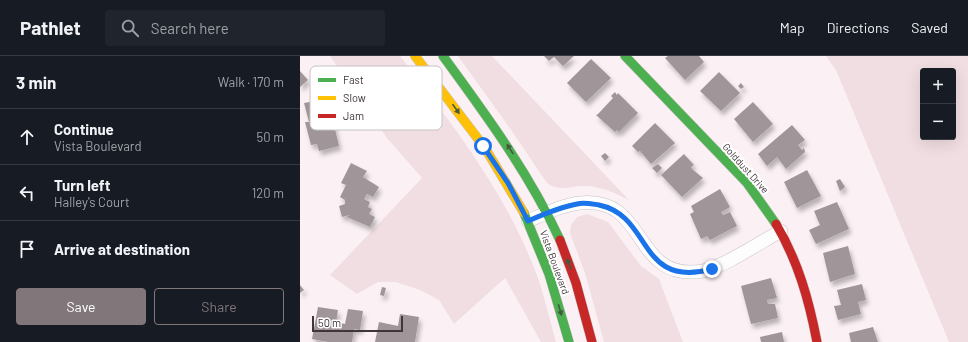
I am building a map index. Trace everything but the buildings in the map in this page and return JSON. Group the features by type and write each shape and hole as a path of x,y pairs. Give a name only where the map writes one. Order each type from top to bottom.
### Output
{"main road":[{"name":"Vista Boulevard","path":"415,56 423,66"},
{"name":"Vista Boulevard","path":"443,56 509,148 533,186 564,249 578,288 592,342"},
{"name":"Golddust Drive","path":"625,56 747,183 764,204 781,231 792,254 803,284 817,342"},
{"name":"Vista Boulevard","path":"442,92 483,146 508,183 528,221 539,245 554,286 569,342"}],"street":[{"path":"528,221 578,203 587,203 610,208 627,219 656,260 664,266 684,272 712,269 781,231"}],"shaded area":[{"path":"330,56 400,56 408,66 337,66"},
{"path":"458,56 492,56 629,200 603,189 587,186 557,188 547,183"},
{"path":"826,56 968,56 968,342 949,342 836,70"},
{"path":"442,111 488,178 518,230 534,268 556,342 541,342 505,278 454,324 439,300 420,290 396,282 378,282 357,294 330,275 422,178 381,130 442,130"},
{"path":"587,214 608,222 641,266 659,279 683,342 604,342 585,273 570,233 571,225 577,217"}],"traffic: fast":[{"path":"443,56 491,122 521,168 535,191 560,240"},
{"path":"625,56 747,183 776,224"},
{"path":"524,213 549,274 569,342"}],"traffic: slow":[{"path":"415,56 423,66"},
{"path":"442,91 485,148 524,213"}],"traffic: jam":[{"path":"776,224 791,252 802,281 817,342"},
{"path":"560,240 576,283 592,342"}],"route":[{"path":"483,146 508,183 528,221 578,203 587,203 610,208 620,213 627,219 650,254 664,266 673,270 684,272 712,269"}]}
